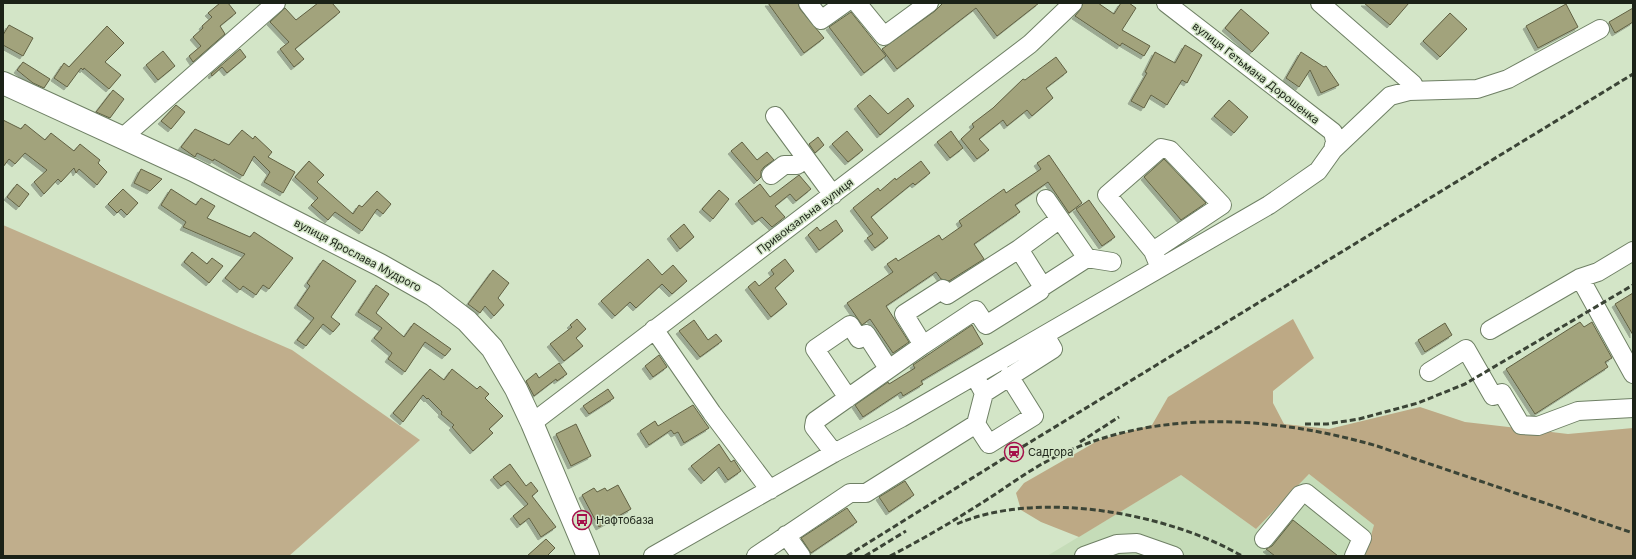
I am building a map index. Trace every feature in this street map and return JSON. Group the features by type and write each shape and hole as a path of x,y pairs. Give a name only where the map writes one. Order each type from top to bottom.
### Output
{"main road":[{"name":"вулиця Ярослава Мудрого","path":"3,83 193,170 380,266 433,295 467,321 492,348 516,389 532,423 588,556"}],"street":[{"path":"122,138 276,3"},
{"path":"808,3 820,20 845,3"},
{"path":"858,3 884,36 929,3"},
{"name":"Привокзальна вулиця","path":"532,423 1030,44 1073,3"},
{"name":"вулиця Гетьмана Дорошенка","path":"1166,3 1333,132 1335,141 1333,150"},
{"path":"1320,3 1413,84 1415,91"},
{"path":"653,556 834,453 901,418 1269,205 1318,171 1333,150 1390,96 1415,91 1477,89 1508,79 1600,29"},
{"path":"775,116 833,195"},
{"path":"1160,268 1153,251 1107,195 1161,148 1170,150 1238,223"},
{"path":"771,175 784,164 797,165 806,159"},
{"path":"1046,199 1087,258"},
{"path":"1153,251 1222,205"},
{"path":"923,344 904,314 943,289 947,295 1019,249 1060,219"},
{"path":"1019,249 1042,287"},
{"path":"1490,330 1580,278 1598,272 1633,251"},
{"path":"834,453 814,427 815,421 888,368 976,310 986,325 1040,291 1042,287 1087,258 1112,262"},
{"path":"1580,278 1633,374"},
{"path":"848,398 815,349 850,325 859,338 866,334 888,368"},
{"path":"654,329 712,412 770,490"},
{"path":"756,556 850,492 866,493 976,424 984,393 1053,349 1045,334"},
{"path":"1428,372 1466,349 1493,396 1502,394 1521,425 1538,426 1578,410 1633,408"},
{"path":"974,375 984,393"},
{"path":"976,424 989,444 1034,416 1009,376"},
{"path":"1264,539 1300,495 1306,494 1362,538 1354,556"},
{"path":"786,535 801,556"},
{"path":"1084,556 1117,544 1137,543 1174,556"}],"shaded area":[{"path":"3,225 292,350 420,440 289,556 3,556"},
{"path":"1293,319 1314,358 1273,391 1273,403 1284,424 1329,429 1420,407 1465,422 1568,434 1633,428 1633,556 1365,556 1374,525 1309,474 1256,529 1181,475 1079,537 1041,522 1021,510 1016,493 1024,483 1099,440 1152,425 1168,397"},
{"path":"1309,474 1374,525 1365,556 1047,556 1181,475 1256,529"}],"building":[{"path":"220,3 228,3 236,13 220,26 225,34 193,62 189,56 201,46 193,37 212,17 208,13"},
{"path":"318,3 332,3 340,12 295,49 304,59 294,67 280,49 289,42 270,22 285,8 296,20"},
{"path":"768,3 798,3 800,9 824,38 804,53"},
{"path":"943,3 1039,3 997,36 976,8 897,69 882,49 935,11"},
{"path":"1083,3 1098,3 1114,14 1121,3 1129,3 1136,8 1122,30 1150,46 1144,56 1122,43 1120,46 1075,16"},
{"path":"1364,3 1409,3 1390,25"},
{"path":"1566,4 1578,27 1538,48 1526,26"},
{"path":"1633,8 1633,22 1615,33 1609,22"},
{"path":"1241,9 1269,33 1252,52 1225,28"},
{"path":"851,12 886,56 864,73 829,27"},
{"path":"1450,13 1467,29 1440,57 1423,41"},
{"path":"9,25 33,38 23,56 3,45 3,35"},
{"path":"107,26 124,43 105,62 121,75 109,89 84,68 83,70 81,68 67,87 54,78 64,63 69,67"},
{"path":"1185,45 1202,55 1187,83 1182,80 1167,105 1151,95 1144,108 1131,101 1147,73 1145,72 1155,52 1175,63"},
{"path":"240,49 246,57 227,73 222,67 212,76 211,74"},
{"path":"163,51 175,66 158,80 146,65"},
{"path":"1301,52 1324,67 1326,66 1339,85 1321,93 1310,70 1299,87 1286,78"},
{"path":"1056,57 1067,72 1046,88 1053,98 1032,116 1027,110 1007,126 1003,120 979,139 989,150 977,159 961,139 974,127 972,124 993,108 1023,79 1025,80"},
{"path":"23,62 50,79 44,88 33,83 17,70"},
{"path":"113,90 124,99 110,118 96,112"},
{"path":"870,95 888,114 908,98 914,106 880,135 857,106"},
{"path":"1229,100 1248,117 1234,133 1214,116"},
{"path":"176,105 185,112 171,129 161,121"},
{"path":"3,120 21,129 25,124 45,140 51,133 74,151 80,144 100,160 98,163 107,172 97,185 79,169 76,173 74,168 61,182 58,179 44,194 34,182 47,170 25,153 15,164 9,159 3,167"},
{"path":"195,129 229,145 242,130 253,139 255,136 272,152 268,157 295,172 283,193 264,182 270,172 254,156 243,176 214,159 213,161 197,153 195,157 181,147"},
{"path":"847,131 863,150 848,162 832,144"},
{"path":"951,131 963,148 950,158 937,142"},
{"path":"818,137 824,145 815,153 809,144"},
{"path":"742,142 757,160 767,152 774,160 764,167 761,171 761,177 757,181 731,151"},
{"path":"1049,155 1082,203 1069,213 1048,182 1015,205 1020,212 974,244 984,259 949,281 941,279 936,272 886,306 909,342 893,353 870,319 862,325 847,303 893,272 887,264 896,258 898,261 939,235 942,240 962,226 959,221 1004,189 1006,193 1041,169 1037,163"},
{"path":"1164,159 1206,203 1181,220 1144,177"},
{"path":"309,161 324,175 317,182 353,214 359,205 362,207 377,191 391,204 383,214 377,209 362,231 335,212 328,220 311,205 318,198 295,177"},
{"path":"921,161 930,173 915,185 913,183 871,217 888,238 875,248 867,238 873,234 853,208 878,188 880,191 895,178 896,180"},
{"path":"141,169 162,179 150,191 134,183"},
{"path":"799,175 811,189 796,201 790,194 775,206 785,217 772,227 762,217 755,222 738,201 760,184 770,197"},
{"path":"17,184 29,194 19,207 7,197"},
{"path":"123,189 138,203 127,215 121,209 117,213 108,204"},
{"path":"171,189 196,205 201,198 215,206 207,218 250,237 254,232 293,258 269,289 263,285 256,295 243,286 240,290 225,278 245,254 183,227 186,222 161,205"},
{"path":"719,190 729,199 713,219 702,209"},
{"path":"1089,200 1115,237 1102,246 1076,209"},
{"path":"836,220 843,231 819,250 808,235 817,227 820,231"},
{"path":"684,224 694,237 680,249 670,236"},
{"path":"192,252 207,264 212,258 223,266 209,283 184,262"},
{"path":"648,259 662,275 673,265 687,281 672,294 662,284 636,308 630,302 615,316 601,301"},
{"path":"785,259 794,271 775,288 787,304 771,317 748,287 755,281 759,286 774,274 771,270"},
{"path":"323,260 356,281 331,317 340,324 333,332 323,324 306,346 297,340 314,318 297,305 310,286 307,283"},
{"path":"493,270 509,283 498,298 504,305 494,316 485,306 480,313 468,304"},
{"path":"376,285 389,294 376,313 404,337 414,323 451,349 445,356 425,342 405,372 388,359 392,353 374,338 382,328 358,312"},
{"path":"1633,293 1633,335 1615,304"},
{"path":"577,319 586,329 576,338 583,346 564,361 550,344 572,327 570,325"},
{"path":"694,320 708,340 716,334 722,341 700,357 679,331"},
{"path":"1580,322 1584,327 1592,322 1612,358 1605,362 1608,367 1535,414 1506,369"},
{"path":"1445,323 1452,335 1425,352 1418,340"},
{"path":"972,325 983,344 921,381 923,384 903,396 901,392 863,417 855,405 888,382 889,384 915,368 913,365"},
{"path":"659,355 667,367 653,377 645,366"},
{"path":"559,363 567,374 557,381 556,379 534,396 526,381 536,373 539,378"},
{"path":"430,369 444,380 452,369 477,389 480,386 489,394 485,398 503,416 489,429 493,433 473,451 452,427 454,425 441,414 442,412 428,398 427,399 423,395 403,422 393,413"},
{"path":"608,389 614,398 589,414 583,406"},
{"path":"693,405 709,428 684,443 678,432 674,434 671,430 649,445 640,431 655,421 658,426"},
{"path":"576,424 591,456 571,466 556,434"},
{"path":"719,444 731,462 734,460 741,471 728,480 719,467 704,481 691,466"},
{"path":"510,464 526,486 531,482 538,491 532,496 556,527 541,537 529,518 520,525 513,516 528,504 508,481 501,486 493,477"},
{"path":"905,481 914,495 889,512 879,497"},
{"path":"618,485 631,509 599,527 582,495 594,488 597,492 605,488 607,491"},
{"path":"847,508 857,522 811,553 801,538"},
{"path":"1293,520 1338,556 1275,556 1266,549 1272,546"},
{"path":"546,539 555,548 547,556 527,556"}],"railway":[{"path":"847,556 1014,452 1633,74"},
{"path":"1305,424 1327,424 1359,419 1418,403 1465,384 1633,285"},
{"path":"1080,442 1119,417"},
{"path":"890,556 958,518 1038,466 1055,457 1101,439 1140,429 1180,423 1220,422 1260,424 1339,436 1377,446 1633,533"},
{"path":"957,524 989,514 1025,508 1063,507 1102,511 1140,518 1178,528 1212,541 1242,556"},
{"path":"865,556 906,531"}],"place":[{"name":"Садгора","path":"1014,452"},
{"name":"Нафтобаза","path":"582,520"}]}
